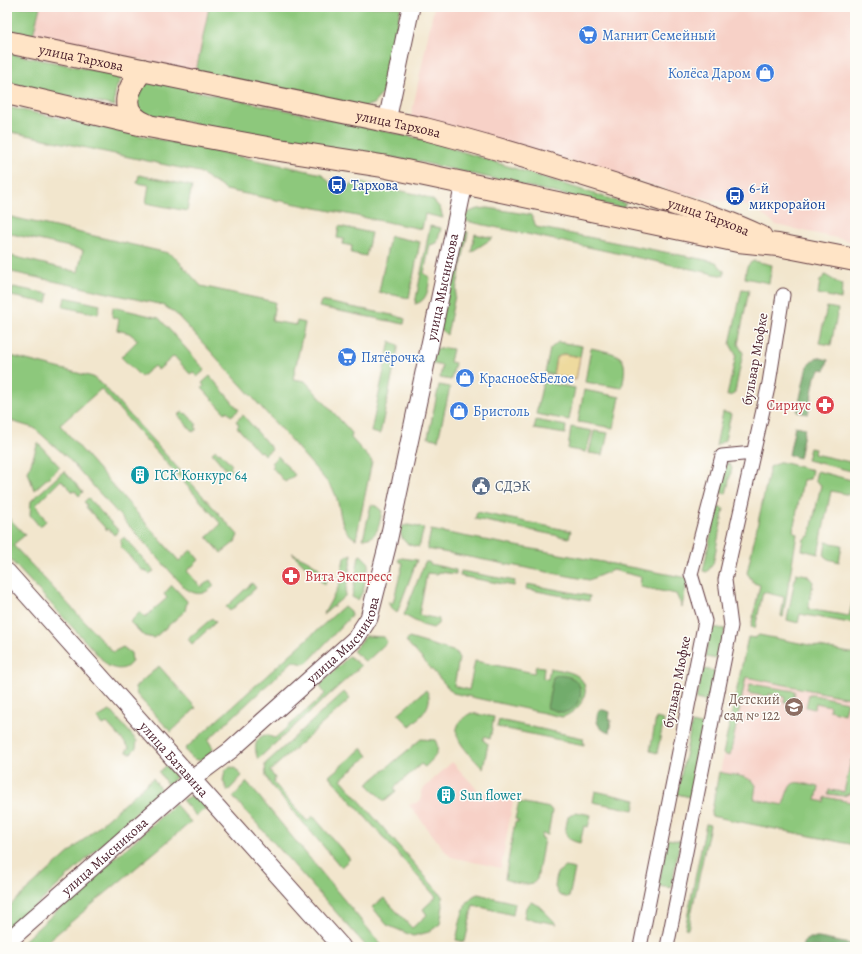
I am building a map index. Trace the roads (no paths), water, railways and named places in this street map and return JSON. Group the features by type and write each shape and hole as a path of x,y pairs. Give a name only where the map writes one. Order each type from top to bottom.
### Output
{"main road":[{"name":"улица Тархова","path":"7,42 387,121 481,144 551,164 730,222 778,245"},
{"path":"142,70 129,89 127,104 131,114 139,122 148,126"},
{"name":"улица Тархова","path":"7,93 148,126 273,149 382,166 738,241 778,245 855,260"}],"street":[{"path":"387,121 411,7"},
{"name":"улица Мысникова","path":"7,942 192,780 231,750 356,638 369,618 387,547 464,184"},
{"name":"бульвар Мюфке","path":"667,947 731,626 725,580 769,383 783,294"},
{"name":"бульвар Мюфке","path":"640,947 705,620 691,574 722,456 753,453"},
{"name":"улица Батавина","path":"7,572 342,947"}],"place":[{"name":"Магнит Семейный","path":"588,35"},
{"name":"Колёса Даром","path":"765,73"},
{"name":"Тархова","path":"337,185"},
{"name":"6-й микрорайон","path":"735,196"},
{"name":"Пятёрочка","path":"347,357"},
{"name":"Красное&Белое","path":"465,378"},
{"name":"Сириус","path":"825,405"},
{"name":"Бристоль","path":"459,411"},
{"name":"ГСК Конкурс 64","path":"140,475"},
{"name":"СДЭК","path":"481,486"},
{"name":"Вита Экспресс","path":"291,576"},
{"name":"Детский сад № 122","path":"794,707"},
{"name":"Sun flower","path":"446,795"}]}
